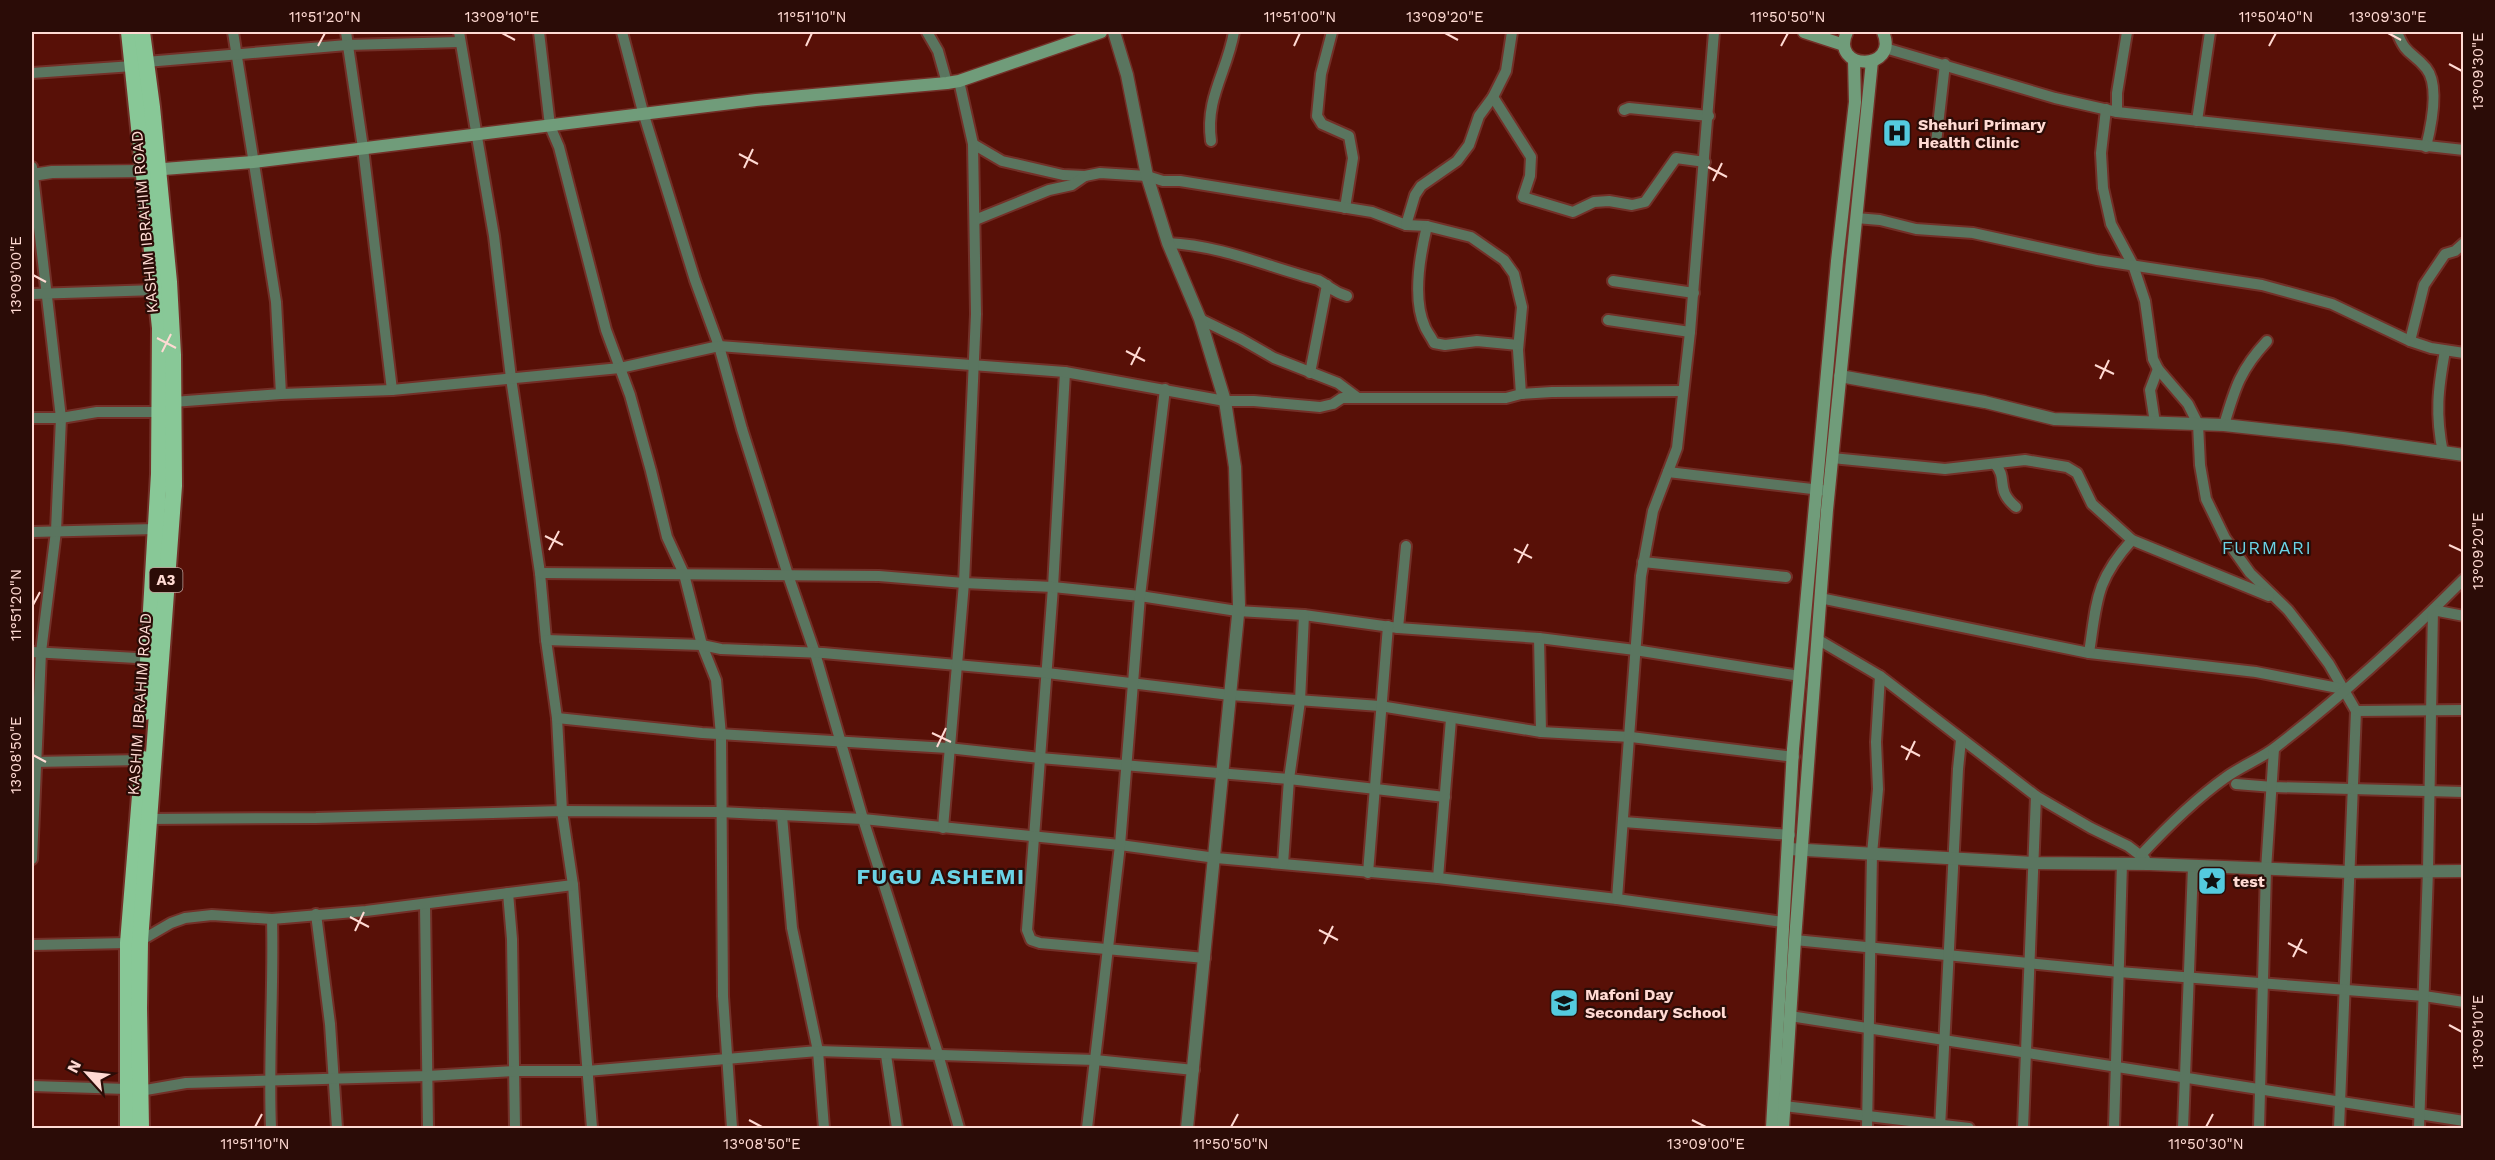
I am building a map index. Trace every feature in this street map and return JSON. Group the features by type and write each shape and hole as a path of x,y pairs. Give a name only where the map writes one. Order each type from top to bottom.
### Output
{"highway":[{"name":"KASHIM IBRAHIM ROAD","path":"128,1128 133,1090 134,942 154,659 156,529 167,407 169,282 151,170 139,64 129,32"},
{"name":"KASHIM IBRAHIM ROAD","path":"139,64 142,32"},
{"name":"KASHIM IBRAHIM ROAD","path":"144,819 143,760 174,486 157,290 151,170"},
{"name":"KASHIM IBRAHIM ROAD","path":"133,1090 141,1128"}],"main road":[{"path":"1804,32 1844,45"},
{"path":"1847,32 1844,45 1850,56 1860,62 1872,61 1882,53 1884,48 1882,32"},
{"path":"151,170 253,162 550,126 643,112 953,82 1095,33"},
{"path":"1772,1128 1783,922 1796,850 1817,639 1823,490 1837,261 1855,102 1854,60"},
{"path":"1783,1128 1795,940 1796,850 1790,835 1800,676 1823,490 1832,458 1872,61"}],"street":[{"path":"233,32 276,302 281,394"},
{"path":"346,32 363,148 392,390"},
{"path":"539,32 550,126 559,147 606,330 651,471 667,537 684,574 702,645 716,680 721,735 723,996 732,1128"},
{"path":"622,32 643,112 695,279 719,346 742,429 788,575 815,652 863,819 938,1054 959,1128"},
{"path":"927,32 953,82 973,144 975,220 976,314 964,583 948,748 943,828"},
{"path":"1114,32 1127,75 1147,176 1168,243 1200,320 1225,401 1235,467 1239,605 1216,858 1187,1128"},
{"path":"1211,141 1208,121 1230,54 1234,32"},
{"path":"1332,32 1321,74 1317,116 1323,124 1349,136 1353,158 1346,208"},
{"path":"1406,225 1415,195 1421,186 1457,161 1469,145 1479,116 1493,97 1506,70 1512,32"},
{"path":"1617,899 1643,562 1653,511 1677,448 1694,293 1714,32"},
{"path":"2127,32 2117,93 2101,153 2103,188 2111,224 2133,265 2145,301 2151,351 2158,369 2188,404 2198,424 2200,465 2206,499 2225,538 2250,573 2306,633 2329,664 2356,711 2339,1128"},
{"path":"2197,121 2210,32"},
{"path":"2397,32 2403,48 2426,67 2430,76 2432,120 2426,147"},
{"path":"32,73 459,37 494,236 511,378 540,573 557,718 562,811 573,885 592,1128"},
{"path":"1884,48 2055,98 2111,110 2463,150"},
{"path":"1935,143 1945,64"},
{"path":"1493,97 1531,157 1530,176 1523,197 1573,212 1594,202 1637,204 1645,202 1676,158 1705,162"},
{"path":"1624,110 1629,108 1709,116"},
{"path":"973,144 1002,162 1063,175 1086,176 1100,173 1180,181 1372,212 1406,225 1427,226 1470,237 1504,260 1514,274 1522,307 1518,345 1521,394"},
{"path":"32,167 61,418 56,531 36,652 32,859"},
{"path":"32,175 52,172 151,170"},
{"path":"975,220 1049,190 1072,185 1086,176"},
{"path":"1856,218 1880,220 1917,229 1973,234 2133,265 2262,285 2332,304 2410,341 2445,351 2463,352"},
{"path":"1427,226 1419,274 1420,304 1424,326 1434,343 1445,345 1477,341 1518,345"},
{"path":"1168,243 1182,244 1261,262 1327,285 1331,292 1347,296"},
{"path":"2410,341 2424,285 2445,254 2454,251 2463,243"},
{"path":"1612,281 1694,293"},
{"path":"1310,373 1327,285"},
{"path":"32,294 157,290"},
{"path":"1200,320 1274,358 1338,383 1358,399"},
{"path":"1608,320 1690,332"},
{"path":"2224,425 2239,377 2252,357 2267,341"},
{"path":"32,418 61,418 97,412 167,407 281,394 392,390 620,368 719,346 1065,372 1225,401 1254,401 1320,407 1333,404 1342,398 1506,398 1521,394 1683,391"},
{"path":"2444,453 2439,433 2437,396 2445,351"},
{"path":"2155,423 2150,390 2158,369"},
{"path":"1065,372 1053,587 1027,930 1031,940 1040,943 1204,958"},
{"path":"1840,376 1986,402 2054,418 2224,425 2343,438 2463,455"},
{"path":"1087,1128 1120,845 1140,596 1165,389"},
{"path":"1832,458 1945,470 2025,460 2067,467 2077,473 2092,504 2132,540 2275,598"},
{"path":"1995,464 1999,468 2004,496 2016,507"},
{"path":"1668,472 1738,482 1823,490"},
{"path":"32,532 156,529"},
{"path":"2089,653 2098,594 2107,570 2132,540"},
{"path":"1368,873 1380,706 1406,546"},
{"path":"1643,562 1786,577"},
{"path":"540,573 879,576 1053,587 1140,596 1237,611 1304,615 1393,627 1539,638 1635,650 1800,676"},
{"path":"2145,859 2180,814 2226,777 2274,749 2433,610 2463,579"},
{"path":"1820,598 2089,653 2256,672 2343,690"},
{"path":"2433,610 2463,616"},
{"path":"2419,1128 2428,870 2433,610"},
{"path":"1284,864 1289,779 1300,700 1304,615"},
{"path":"1539,638 1542,732"},
{"path":"546,639 815,652 1047,673 1230,696 1380,706 1542,732 1630,737 1794,757"},
{"path":"1817,639 1880,676 2036,796 2145,859"},
{"path":"36,652 154,659"},
{"path":"1867,1128 1872,854 1878,789 1876,742 1880,676"},
{"path":"2356,711 2463,710"},
{"path":"557,718 721,735 948,748 1125,766 1289,779 1375,791 1445,797"},
{"path":"1438,878 1452,719"},
{"path":"1940,1127 1961,740"},
{"path":"2259,1128 2266,870 2274,749"},
{"path":"34,762 143,760"},
{"path":"2236,784 2463,792"},
{"path":"2023,1128 2036,796"},
{"path":"144,819 328,818 562,811 720,812 863,819 1033,835 1216,858 1438,878 1617,899 1783,922"},
{"path":"782,816 792,928 818,1051 824,1128"},
{"path":"1624,822 1790,835"},
{"path":"1796,850 2034,863 2122,863 2145,859 2193,867 2266,870 2463,871"},
{"path":"2114,1128 2122,863"},
{"path":"2182,1128 2193,867"},
{"path":"32,945 134,942 185,918 212,915 272,919 366,911 573,885"},
{"path":"508,893 515,1128"},
{"path":"425,904 428,1128"},
{"path":"316,914 324,969 337,1128"},
{"path":"271,1128 269,1080 274,979 272,919"},
{"path":"1795,940 2119,972 2424,996 2463,1002"},
{"path":"1790,1016 2463,1121"},
{"path":"32,1086 133,1090 186,1083 515,1071 587,1071 818,1051 1095,1060 1194,1070"},
{"path":"886,1054 897,1128"},
{"path":"1784,1106 1940,1127 1970,1128"}],"place":[{"name":"Shehuri Primary Health Clinic","path":"1897,133"},
{"name":"test","path":"2212,881"},
{"name":"Mafoni Day Secondary School","path":"1564,1003"}],"district":[{"name":"FURMARI","path":"2267,548"},
{"name":"FUGU ASHEMI","path":"941,876"}]}
